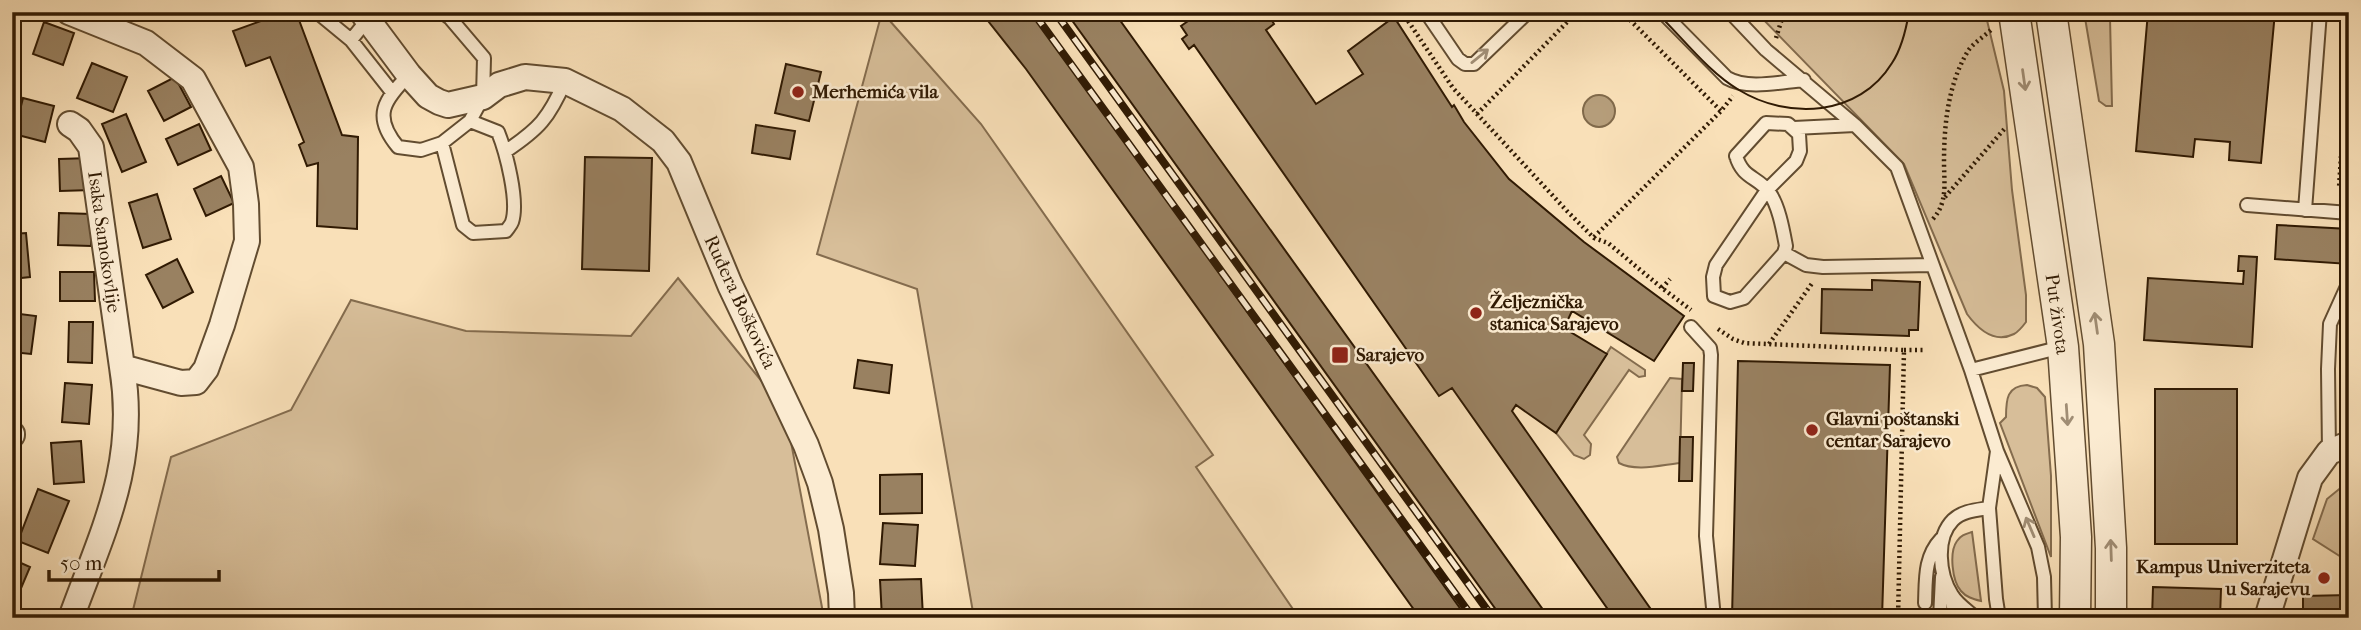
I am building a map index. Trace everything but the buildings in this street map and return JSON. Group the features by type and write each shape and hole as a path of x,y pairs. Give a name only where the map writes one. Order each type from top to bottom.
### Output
{"street":[{"path":"69,12 146,43 193,79 241,167 247,241 206,369 196,382 181,383 122,367"},
{"name":"Put života","path":"2050,12 2099,344 2111,548 2111,618"},
{"path":"365,16 400,83 448,105 483,97"},
{"name":"Put života","path":"2004,20 2029,116 2063,347 2076,537 2076,618"},
{"name":"Ruđera Boškovića","path":"483,97 499,85 525,77 565,81 622,108 663,141 679,162 730,285 806,445 820,483 833,542 842,618"},
{"name":"Isaka Samokovlije","path":"70,124 79,130 91,147 126,402 124,463 113,506 71,618"},
{"path":"2267,618 2310,478 2339,448"}],"lane":[{"path":"317,12 400,83 384,105 383,119 389,137 398,147 421,150 442,143 470,121 483,97 484,58 442,12"},
{"path":"1426,12 1458,59 1465,64 1474,64 1528,12"},
{"path":"1662,12 1735,83 1804,80"},
{"path":"1730,12 1766,50 1855,125 1897,167 1971,370 1997,451 2038,547 2044,576 2045,618"},
{"path":"2305,209 2320,12"},
{"path":"351,40 365,16"},
{"path":"506,150 532,134 545,120 565,81"},
{"path":"442,143 463,225 473,233 506,231 512,222 513,197 506,150 498,132 470,121"},
{"path":"1794,128 1801,141 1796,160 1768,190 1716,265 1713,277 1714,296 1730,302 1744,298 1784,253 1786,246 1768,190 1744,173 1736,156 1766,123 1780,122 1794,128 1855,125"},
{"path":"2247,205 2349,213"},
{"path":"1784,253 1806,265 1823,267 1932,265"},
{"path":"2339,448 2328,369 2330,324 2349,282"},
{"path":"1691,327 1710,348 1711,355 1706,536 1714,618"},
{"path":"1971,370 2063,347"},
{"path":"1997,451 1989,508 1999,618"},
{"path":"1940,618 1943,569 1941,550 1944,536 1952,521 1964,513 1989,508"},
{"path":"1925,603 1926,569 1934,546 1944,536"},
{"path":"1943,569 1951,594 1954,618"},
{"path":"1951,594 1965,613 1976,618"}],"path":[{"path":"1402,12 1453,88 1594,238 1608,243 1700,316"},
{"path":"1477,114 1577,12"},
{"path":"1622,12 1721,111"},
{"path":"1766,50 1778,35 1784,12"},
{"path":"1945,197 1945,127 1952,90 1969,49 2004,20"},
{"path":"2349,30 2339,188 2349,189"},
{"path":"1594,238 1728,103"},
{"path":"1920,233 1938,213 1945,197 2003,128 2029,116"},
{"path":"1768,344 1823,267"},
{"path":"1662,288 1670,279"},
{"path":"1711,324 1744,343 1926,350"},
{"path":"1898,618 1903,350"}],"shaded area":[{"path":"882,12 981,124 1213,455 1196,467 1299,618 974,618 917,289 817,254"},
{"path":"1756,12 1985,12 2004,91 2012,190 2026,295 2026,322 2017,332 2007,337 1993,336 1981,330 1971,320 1904,164"},
{"path":"2084,12 2104,12 2110,18 2112,106 2106,106 2099,101"},
{"path":"1599,95 1610,100 1615,111 1610,122 1599,127 1588,122 1583,111 1588,100"},
{"path":"678,278 785,410 824,618 131,618 171,457 291,410 351,300 466,331 631,336"},
{"path":"1611,347 1645,370 1645,376 1639,377 1629,370 1584,435 1591,444 1590,455 1584,459 1574,455 1556,433"},
{"path":"1670,378 1682,379 1680,463 1633,467 1619,463 1617,457"},
{"path":"2027,385 2037,388 2045,397 2051,476 2051,557 2000,423 2006,417 2009,395 2015,388"},
{"path":"2349,481 2349,562 2313,539 2327,499"},
{"path":"1972,532 1981,601 1961,591 1955,581 1953,566 1953,552 1957,541"}],"tram line":[{"path":"1656,12 1727,82 1758,100 1800,109 1822,108 1842,103 1861,94 1878,81 1898,51 1909,12"}],"railway":[{"path":"1033,12 1473,618"},
{"path":"1055,12 1493,618"}],"place":[{"name":"Merhemića vila","path":"798,92"},
{"name":"Željeznička stanica Sarajevo","path":"1476,313"},
{"name":"Sarajevo","path":"1340,355"},
{"name":"Glavni poštanski centar Sarajevo","path":"1812,430"},
{"name":"Kampus Univerziteta u Sarajevu","path":"2324,578"}]}
